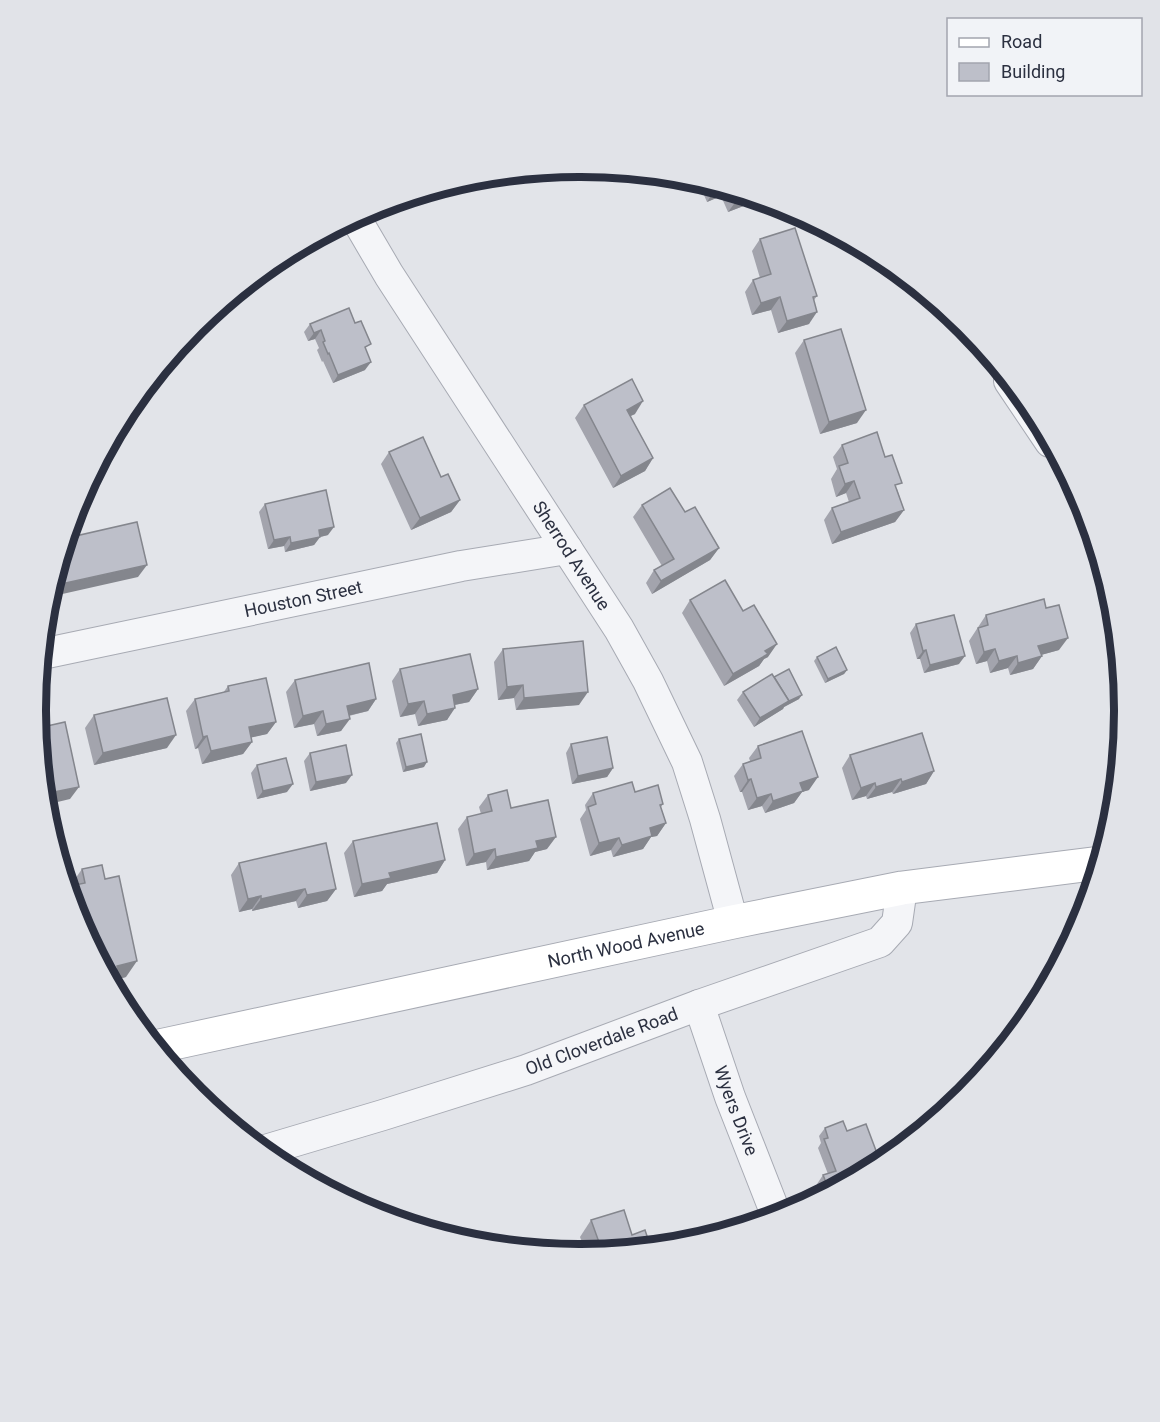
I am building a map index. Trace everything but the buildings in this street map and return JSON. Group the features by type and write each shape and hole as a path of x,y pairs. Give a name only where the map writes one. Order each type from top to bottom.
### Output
{"main road":[{"name":"North Wood Avenue","path":"164,1045 733,922 902,888 1090,864"}],"street":[{"name":"Sherrod Avenue","path":"360,226 389,275 618,629 648,681 687,762 733,922"},
{"name":"Houston Street","path":"50,652 461,566 567,549"},
{"name":"Old Cloverdale Road","path":"273,1147 525,1070 699,1005 880,942 897,923 902,888"},
{"name":"Wyers Drive","path":"699,1005 730,1097 773,1208"}]}
